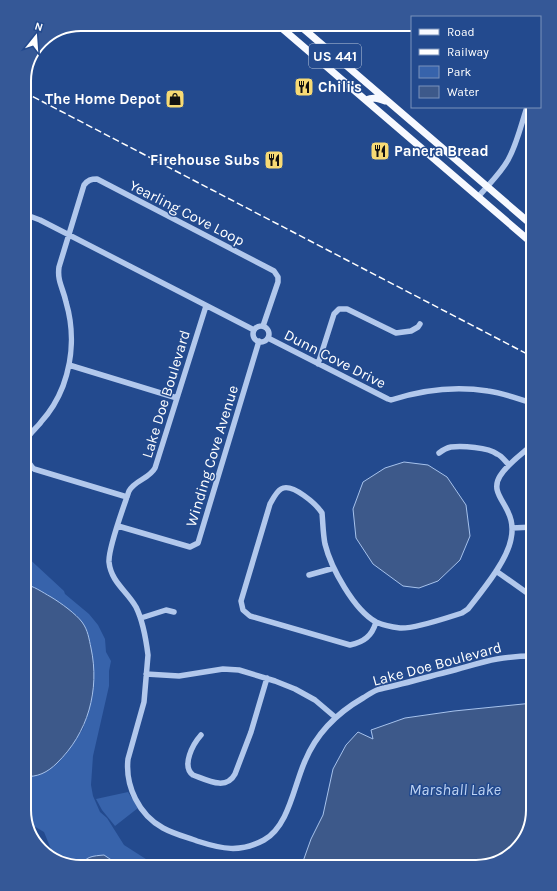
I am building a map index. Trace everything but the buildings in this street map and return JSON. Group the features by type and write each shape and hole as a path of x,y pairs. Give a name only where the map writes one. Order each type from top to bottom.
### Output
{"main road":[{"name":"US 441","path":"285,31 526,238"},
{"name":"US 441","path":"306,31 526,220"},
{"path":"348,86 365,91 371,87"},
{"path":"366,100 376,98 389,102"}],"street":[{"path":"478,197 508,160 526,110"},
{"name":"Yearling Cove Loop","path":"69,235 84,185 92,179 97,179 274,271 278,277 278,282 264,326"},
{"path":"31,217 254,330"},
{"path":"31,434 42,421 58,397 69,365 71,324 66,300 58,279 58,272 69,235"},
{"name":"Lake Doe Boulevard","path":"206,306 156,468 149,475 134,485 127,497 109,557 111,573 136,606 141,618 148,655 144,702 128,759 128,776 133,794 154,822 162,828 180,836 215,847 228,849 248,847 266,838 275,831 284,818 311,748 326,726 352,704 376,690 496,659 526,657"},
{"path":"318,364 334,314 339,309 347,309 396,333 411,331 420,324"},
{"path":"259,326 264,326 269,331 268,338 264,341 259,341 254,338 254,330 259,326"},
{"name":"Dunn Cove Drive","path":"268,338 391,400 415,394 454,389 489,391 526,401"},
{"name":"Winding Cove Avenue","path":"118,526 190,547 198,543 259,341"},
{"path":"69,365 177,398"},
{"path":"440,453 450,447 489,450 497,453 509,465"},
{"path":"376,622 367,639 350,645 250,616 243,610 241,601 270,504 277,494 283,488 288,488 300,493 320,509 322,513 325,544 334,568 352,597 364,612 376,622 394,627 405,628 462,613 468,609 496,571 509,548 512,538 512,528 508,511 499,497 497,481 509,465 526,450"},
{"path":"31,466 34,469 127,497"},
{"path":"512,528 526,528"},
{"path":"309,575 334,568"},
{"path":"496,571 526,592"},
{"path":"141,618 166,610 174,612"},
{"path":"146,674 179,676 232,669 284,684 305,694 335,717"},
{"path":"201,735 194,745 187,766 190,773 220,784 231,780 238,768 251,732 267,678"}],"green space":[{"path":"31,560 64,591 65,594 89,614 98,625 105,639 106,652 111,661 109,686 93,756 91,785 93,796 100,812 107,818 124,845 147,860 71,859 52,851 44,832 34,826 31,810 31,776 65,755 83,729 93,695 33,586 31,586"},
{"path":"128,792 138,808 115,826 102,810 96,799"}],"water":[{"path":"404,462 428,465 447,477 466,505 470,536 460,560 438,581 419,588 403,586 373,564 356,538 353,509 363,482 385,468"},
{"path":"31,586 64,605 82,622 87,631 91,648 94,679 89,710 84,725 77,738 68,751 54,766 42,774 31,776"},
{"name":"Marshall Lake","path":"526,704 526,817 522,829 512,846 498,855 483,860 304,860 311,839 323,815 333,769 346,745 358,732 373,739 371,730 405,718 454,711"},
{"path":"104,855 112,860 86,860 93,856"}],"railway":[{"path":"31,96 526,353"}],"place":[{"name":"Chili's","path":"304,87"},
{"name":"The Home Depot","path":"175,99"},
{"name":"Panera Bread","path":"380,151"},
{"name":"Firehouse Subs","path":"274,160"}]}
